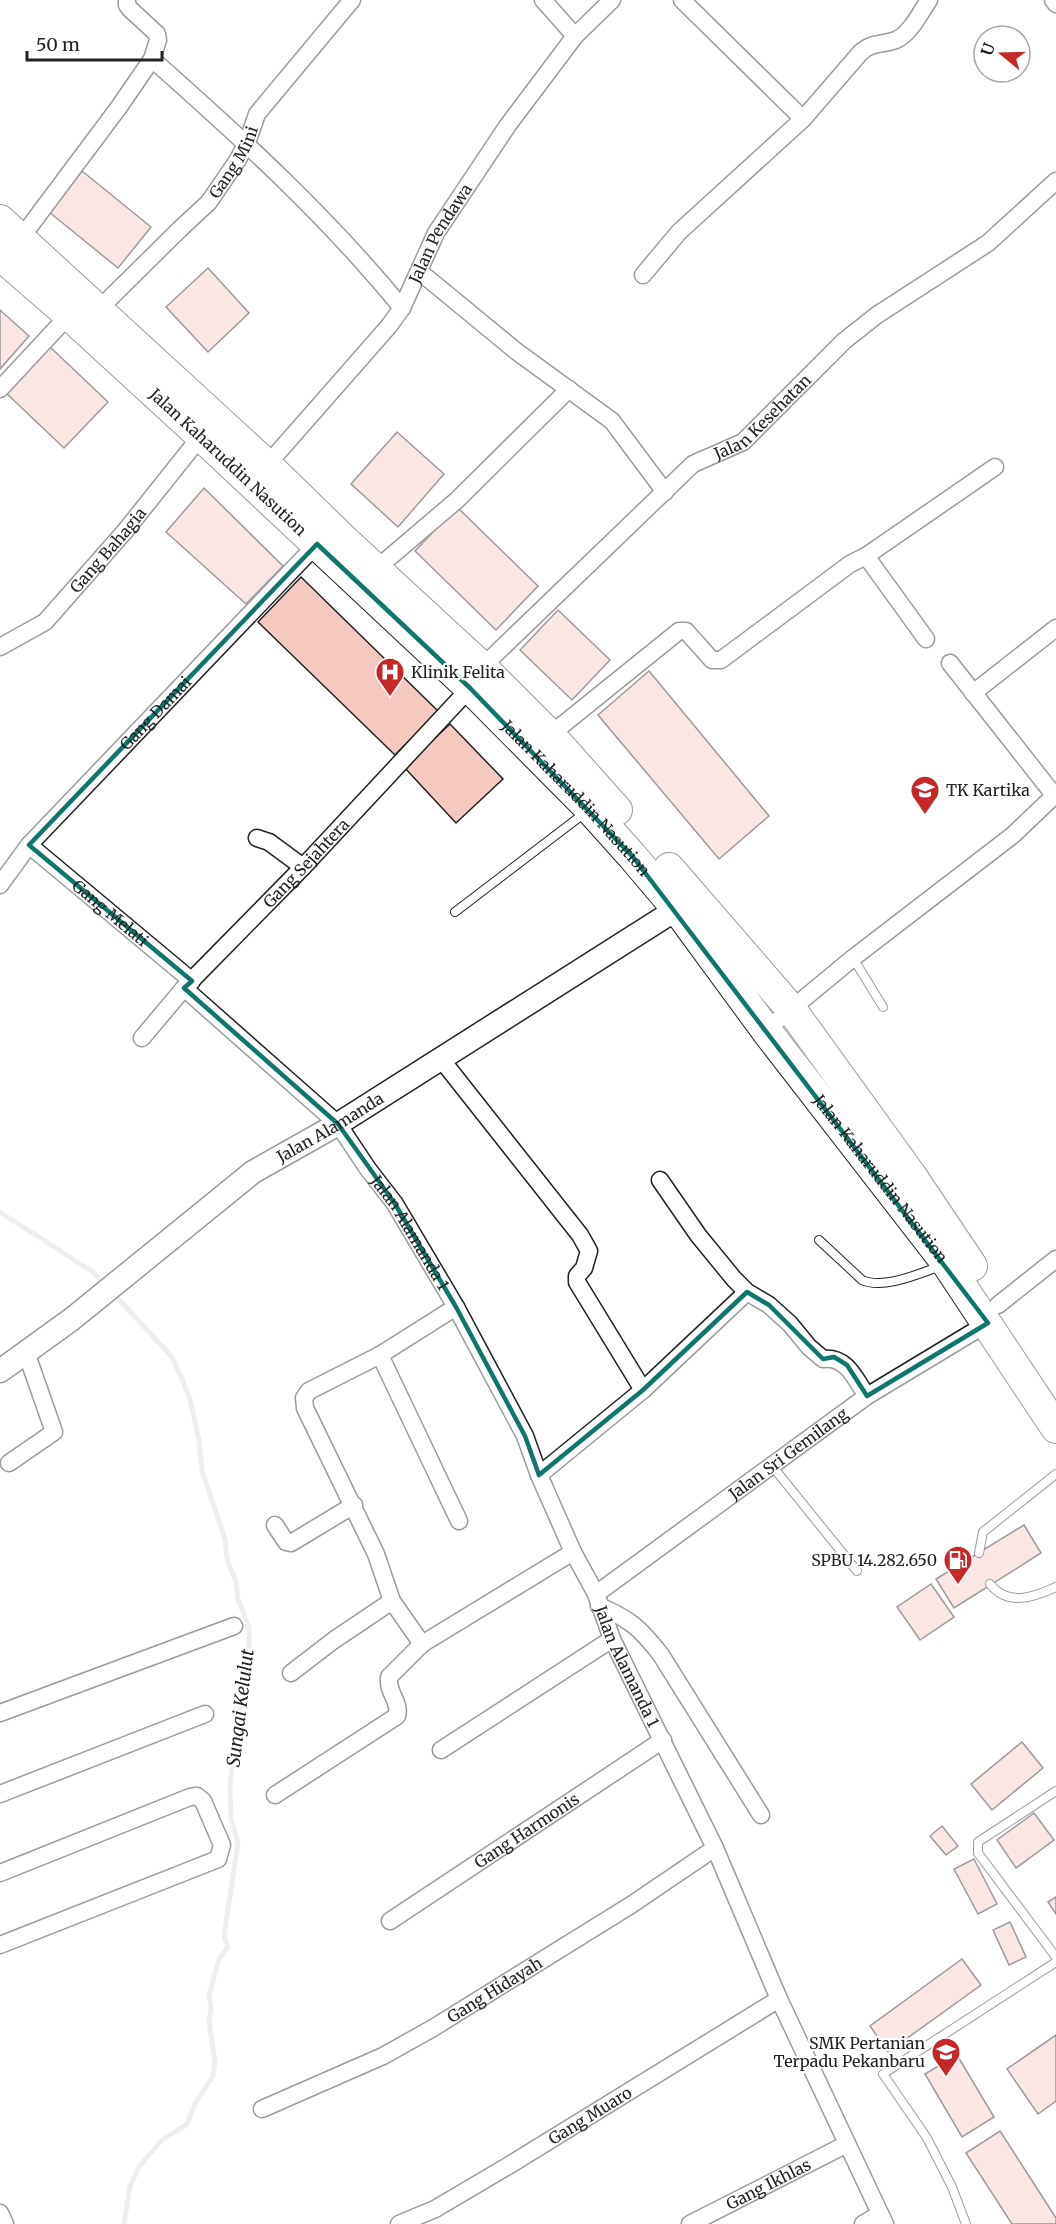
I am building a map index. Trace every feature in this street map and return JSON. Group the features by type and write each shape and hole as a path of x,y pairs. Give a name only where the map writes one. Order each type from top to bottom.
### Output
{"highway":[{"name":"Jalan Kaharuddin Nasution","path":"7,238 98,310 267,465 376,569 476,677 677,909 766,1030 947,1264 993,1314 1056,1390"},
{"name":"Jalan Kaharuddin Nasution","path":"7,238 69,315 317,544 476,677 550,735 791,1009 911,1175 993,1314 1056,1428"}],"street":[{"path":"7,238 120,107 152,59 158,40 157,34 130,9 127,0"},
{"name":"Gang Mini","path":"98,310 209,202 237,161 257,114 352,0"},
{"path":"543,0 575,36"},
{"name":"Jalan Pendawa","path":"267,465 389,326 402,308 420,272 436,232 508,125 575,36 612,0"},
{"path":"682,0 803,119"},
{"path":"643,275 679,232 803,119 867,46 898,39 908,31 929,0"},
{"path":"1053,0 1056,4"},
{"path":"152,59 246,143 334,230 402,308"},
{"name":"Jalan Kesehatan","path":"476,677 693,464 743,442 844,341 877,315 988,243 1056,182"},
{"path":"420,272 516,351 612,421 665,492"},
{"path":"0,389 69,315"},
{"path":"376,569 457,500 569,389"},
{"name":"Gang Bahagia","path":"0,647 45,622 126,530 201,436"},
{"path":"550,735 679,632 686,632 712,660 721,660 850,564 866,556 995,467"},
{"name":"Gang Damai","path":"0,885 29,845 317,544"},
{"path":"866,556 926,639"},
{"path":"973,693 1056,628"},
{"path":"766,1030 854,958 1013,835 1055,794 950,663"},
{"name":"Gang Sejahtera","path":"142,1038 188,984 303,867 476,677"},
{"path":"257,838 269,842 303,867"},
{"name":"Gang Melati","path":"29,845 188,984 338,1125"},
{"name":"Jalan Alamanda","path":"0,1371 100,1297 253,1172 338,1125 677,909"},
{"path":"441,1059 580,1235 589,1251 584,1268 577,1276 577,1282 643,1390"},
{"name":"Jalan Alamanda 1","path":"338,1125 395,1204 456,1307 525,1436 539,1475 573,1552 598,1600 612,1640 715,1848 779,1999 883,2219"},
{"path":"660,1180 698,1235 747,1292 769,1305 823,1359 834,1357 847,1365 867,1396"},
{"name":"Jalan Sri Gemilang","path":"598,1600 867,1396 993,1314 1056,1259"},
{"path":"539,1475 643,1390 747,1292"},
{"path":"422,1644 392,1600 376,1554 305,1408 304,1398 309,1391 380,1354 456,1307"},
{"path":"9,1463 54,1432 26,1352"},
{"path":"380,1354 459,1521"},
{"path":"275,1525 286,1542 291,1543 354,1505"},
{"path":"275,1795 397,1716 398,1707 388,1688 389,1677 422,1644 573,1552"},
{"path":"291,1673 392,1600"},
{"path":"598,1600 636,1625 661,1654 761,1815"},
{"path":"0,1713 234,1626"},
{"path":"441,1750 612,1640"},
{"path":"0,1794 205,1714"},
{"name":"Gang Harmonis","path":"390,1921 663,1740"},
{"path":"0,1872 197,1796 203,1802 222,1845 219,1859 0,1945"},
{"name":"Gang Hidayah","path":"262,2109 383,2056 433,2028 632,1905 715,1848"},
{"name":"Gang Muaro","path":"399,2224 435,2209 508,2166 779,1999"},
{"name":"Gang Ikhlas","path":"690,2224 847,2144"},
{"path":"0,2213 5,2224"},
{"path":"862,2224 883,2219"}],"lane":[{"path":"455,912 590,809"},
{"path":"854,958 884,1007"},
{"path":"819,1240 862,1281 868,1283 901,1280 947,1264"},
{"path":"773,1467 857,1571"},
{"path":"979,1553 982,1532 1056,1473"},
{"path":"990,1584 1005,1597 1022,1599 1056,1587"},
{"path":"1056,1791 978,1842 977,1845 978,1853 1056,1957"},
{"path":"966,2224 952,2187 927,2138 883,2074 1056,1962"}],"highlighted area":[{"path":"317,544 470,688 633,857 988,1323 867,1396 847,1365 834,1357 823,1359 769,1305 747,1292 643,1390 539,1475 525,1436 456,1307 395,1204 338,1124 184,988 192,981 29,845"}],"building":[{"path":"82,171 151,227 118,268 49,212"},
{"path":"208,268 249,313 208,352 166,307"},
{"path":"0,310 29,336 0,369"},
{"path":"49,346 108,402 64,448 5,392"},
{"path":"397,432 444,474 398,527 351,484"},
{"path":"204,488 283,566 246,604 166,532"},
{"path":"457,507 538,586 496,630 415,551"},
{"path":"301,577 438,711 395,755 258,622"},
{"path":"558,610 610,660 572,700 520,650"},
{"path":"649,671 769,816 719,859 598,715"},
{"path":"450,724 503,779 456,823 404,767"},
{"path":"1024,1525 1041,1553 954,1608 936,1579"},
{"path":"931,1584 954,1617 920,1640 897,1607"},
{"path":"1022,1742 1043,1768 992,1810 971,1784"},
{"path":"1034,1813 1054,1840 1016,1868 997,1840"},
{"path":"942,1826 958,1846 946,1855 930,1836"},
{"path":"974,1859 997,1904 978,1914 954,1869"},
{"path":"1056,1897 1056,1914 1048,1902"},
{"path":"1010,1922 1026,1957 1009,1965 993,1930"},
{"path":"962,1959 981,1985 888,2052 870,2026"},
{"path":"1056,2035 1056,2101 1038,2114 1007,2069"},
{"path":"957,2055 994,2117 962,2137 925,2074"},
{"path":"1000,2131 1056,2218 1056,2224 1012,2224 966,2153"}],"waterway":[{"name":"Sungai Kelulut","path":"0,1212 93,1272 104,1284"},
{"name":"Sungai Kelulut","path":"113,1293 172,1357 182,1379 190,1399 199,1440 202,1471 225,1539 227,1559 249,1628 249,1650 230,1783 231,1819 238,1842 224,1936 228,1947 219,1959 209,1996 211,2008 209,2021 215,2063 213,2076 196,2102 187,2124 161,2141 139,2167 130,2186 124,2224"}],"place":[{"name":"Klinik Felita","path":"390,698"},
{"name":"TK Kartika","path":"925,816"},
{"name":"SPBU 14.282.650","path":"958,1586"},
{"name":"SMK Pertanian Terpadu Pekanbaru","path":"946,2078"}]}
